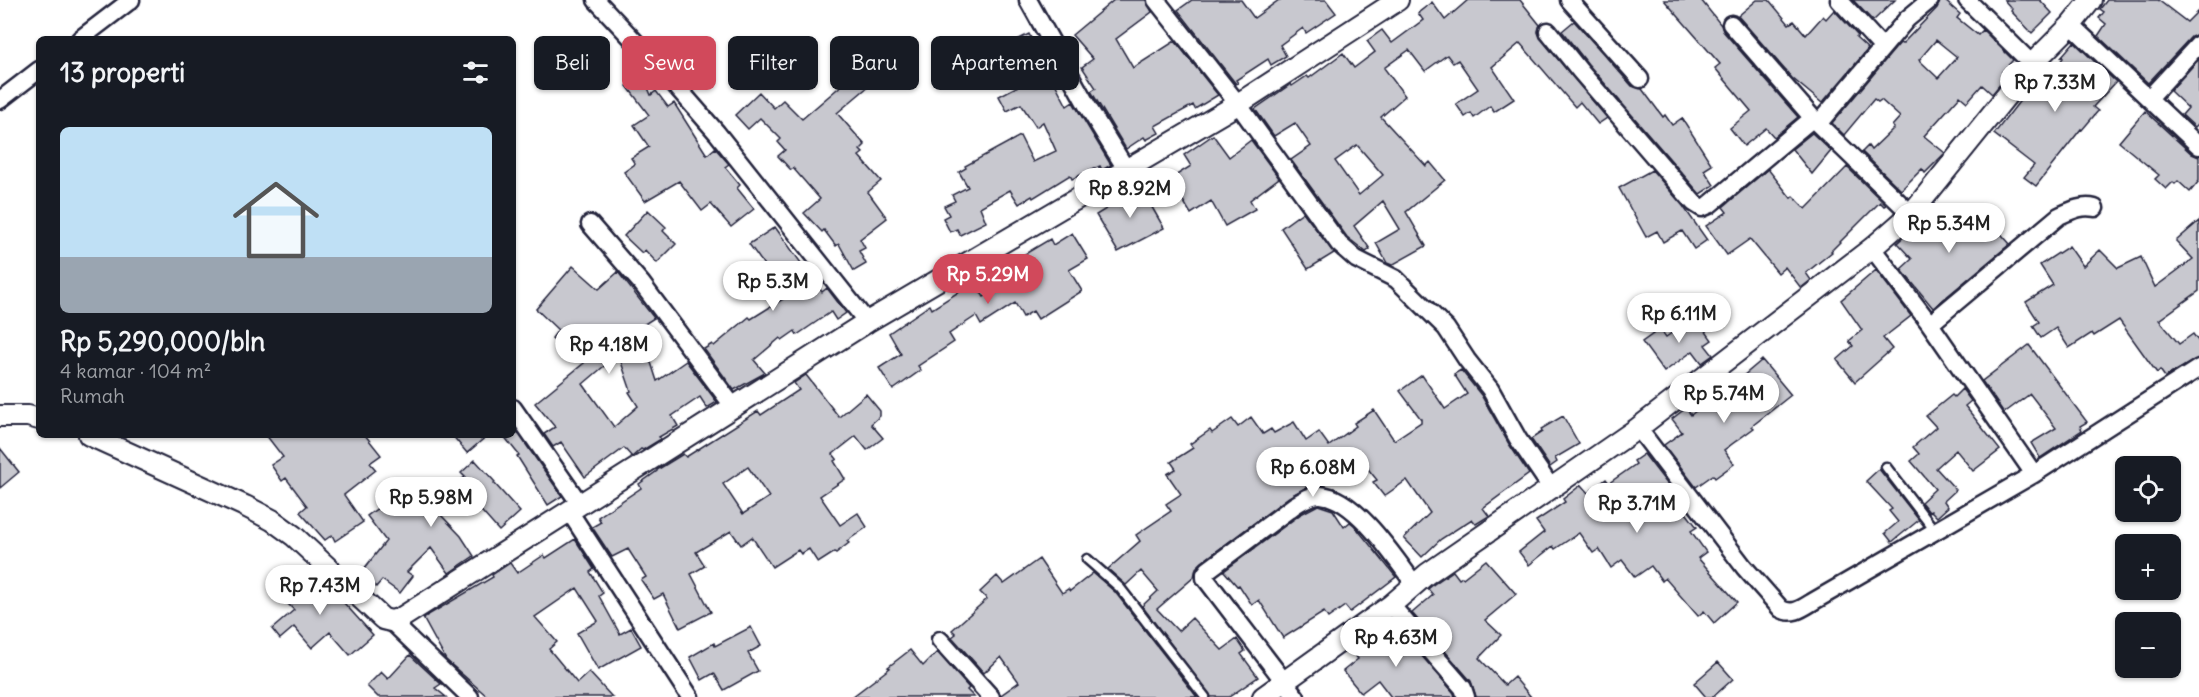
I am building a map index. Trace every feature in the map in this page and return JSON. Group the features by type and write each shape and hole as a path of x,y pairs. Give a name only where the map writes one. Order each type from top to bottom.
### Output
{"street":[{"path":"84,36 131,0"},
{"path":"596,0 717,133 867,322"},
{"path":"1028,0 1126,170"},
{"path":"1156,0 1238,104 1339,244 1356,260 1396,279 1446,328 1490,389 1518,439 1552,489"},
{"path":"391,621 410,614 574,507 867,322 1238,104 1398,0"},
{"path":"1569,0 1640,79"},
{"path":"1839,0 1882,47"},
{"path":"1548,31 1632,132 1694,203 1702,208 1709,205 1816,121 1907,19 1930,0"},
{"path":"1967,0 2032,64"},
{"path":"1263,697 1391,605 1415,585 1638,428 1872,248 1911,214 2032,64 2071,25 2091,0"},
{"path":"1731,24 1816,121 1911,214"},
{"path":"2071,25 2199,146"},
{"path":"2150,98 2199,44"},
{"path":"0,100 36,72"},
{"path":"1930,324 2059,216 2077,208 2087,206 2096,208"},
{"path":"590,224 642,284 734,406"},
{"path":"1872,248 1930,324 2034,474"},
{"path":"1638,428 1744,567 1784,611 1796,611 2034,474 2199,368"},
{"path":"516,413 690,697"},
{"path":"0,416 36,418"},
{"path":"96,438 272,520 294,536 374,612 383,619 391,621 470,697"},
{"path":"1296,697 1205,578 1205,574 1295,505 1305,499 1320,495 1351,509 1378,536 1415,585"},
{"path":"1391,605 1463,688 1466,697"},
{"path":"940,640 991,697"}],"lane":[{"path":"1886,467 1935,531"},
{"path":"1087,559 1120,588 1205,697"}],"building":[{"path":"1114,0 1146,0 1152,12 1116,39 1133,68 1175,41 1218,95 1195,109 1193,105 1155,126 1159,133 1146,140 1144,137 1126,149 1091,91 1096,88 1082,67 1093,59 1079,43 1079,36 1072,35"},
{"path":"1192,0 1241,0 1254,18 1279,0 1326,0 1336,13 1306,33 1303,28 1280,45 1286,56 1271,65 1268,59 1236,80 1238,83 1236,84 1178,10"},
{"path":"1468,0 1520,0 1540,25 1538,32 1540,38 1607,118 1598,124 1580,102 1575,107 1520,43 1492,67 1514,99 1494,112 1490,106 1474,118 1471,113 1465,117 1456,104 1478,89 1458,60 1453,63 1447,55 1425,71 1409,50 1384,68 1405,96 1381,117 1426,166 1430,162 1445,180 1406,212 1426,246 1392,265 1387,263 1376,243 1400,229 1383,201 1354,226 1370,249 1366,252 1347,237 1291,160 1311,146 1295,123 1274,136 1255,109 1291,84 1292,86 1307,76 1309,78 1343,53 1354,68 1375,52 1367,41 1382,30 1392,43 1423,20 1418,13 1432,2 1445,20","holes":["1357,145 1383,175 1359,195 1335,161"]},
{"path":"1664,0 1701,0 1721,25 1723,31 1798,117 1774,137 1766,128 1744,146 1730,128 1751,111 1715,68 1720,64"},
{"path":"1757,0 1769,0 1789,24 1794,21 1806,35 1823,16 1826,19 1834,10 1858,36 1856,38 1868,49 1822,103 1792,78 1738,16"},
{"path":"1853,0 1895,0 1873,21"},
{"path":"1941,0 1944,0 1960,14 1957,18 1978,35 1983,30 2013,60 2002,72 2007,76 1992,94 1982,85 1967,102 1960,96 1924,136 1945,153 1925,173 1922,169 1901,190 1862,152 1868,146 1871,150 1894,128 1892,126 1900,117 1881,100 1878,102 1874,99 1844,135 1832,123 1900,43 1902,44 1937,8","holes":["1936,40 1957,57 1938,78 1919,60"]},
{"path":"2004,0 2040,0 2052,13 2032,33"},
{"path":"2107,0 2158,0 2187,22 2199,10 2199,34 2191,37 2148,83 2098,36 2106,24 2099,18 2104,12 2100,9"},
{"path":"1574,21 1632,86 1642,89 1663,117 1665,115 1672,125 1682,118 1712,165 1704,170 1714,185 1700,194 1588,64 1562,31"},
{"path":"2074,42 2116,82 2093,107 2098,111 2036,186 2024,177 2034,165 1994,134 2036,80 2041,85 2047,78 2056,86 2069,72 2060,62 2063,58 2061,57"},
{"path":"2199,59 2199,123 2195,127 2182,115 2188,108 2170,91"},
{"path":"630,90 649,90 651,95 656,91 668,107 674,103 707,155 715,148 729,164 725,167 740,185 737,188 754,209 731,227 711,204 702,211 679,181 645,201 624,172 635,164 631,158 649,147 634,125 649,115"},
{"path":"836,90 864,90 837,113 865,145 860,150 863,153 859,156 881,181 868,192 887,218 860,239 865,248 859,251 866,264 854,271 839,244 836,246 824,230 822,232 804,213 820,199 793,168 791,170 778,156 785,150 778,142 781,139 760,118 748,129 735,115 759,92 774,108 783,100 802,119"},
{"path":"1010,90 1059,90 1067,106 1073,102 1111,165 1102,170 1100,166 1072,179 1070,175 1019,204 1010,190 980,207 986,222 960,235 957,229 950,232 943,218 949,215 944,206 955,201 952,195 968,187 959,172 966,168 965,166 1020,136 1033,162 1056,151 1043,122 1036,127 1021,104 1007,111 999,96"},
{"path":"2145,111 2192,154 2199,157 2199,181 2190,192 2178,181 2175,184 2173,182 2166,189 2155,179 2159,175 2119,142"},
{"path":"1812,133 1831,151 1812,174 1792,149"},
{"path":"1213,135 1229,157 1251,140 1279,178 1250,200 1255,209 1225,226 1211,201 1191,214 1170,179 1191,166 1184,155"},
{"path":"1847,167 1886,205 1880,202 1832,252 1806,273 1811,280 1801,288 1785,267 1778,273 1750,239 1727,255 1706,226 1727,212 1723,207 1768,169 1791,198 1793,196 1806,209"},
{"path":"1652,170 1683,206 1707,240 1694,249 1682,231 1663,242 1657,231 1646,237 1619,188"},
{"path":"1138,183 1164,228 1118,252 1096,215 1122,199 1119,194"},
{"path":"648,210 666,227 663,231 676,244 657,263 645,250 642,253 624,236"},
{"path":"1930,210 1953,234 1980,210 2010,244 1933,308 1901,269 1912,259 1897,243"},
{"path":"1303,212 1334,253 1308,269 1281,228"},
{"path":"2199,221 2199,291 2159,320 2179,344 2193,334 2199,342 2199,358 2165,377 2160,370 2157,373 2119,320 2094,336 2092,333 2069,348 2056,328 2041,338 2033,326 2039,322 2026,302 2053,285 2040,265 2069,246 2083,266 2100,250 2118,268 2141,257 2155,287 2193,259 2176,241"},
{"path":"775,227 822,292 827,288 846,313 836,320 831,312 797,335 795,331 782,340 780,338 754,360 765,373 734,390 704,349 712,344 714,346 749,317 751,319 783,299 761,267 764,265 749,244"},
{"path":"1072,233 1088,259 1069,270 1082,291 1038,319 1033,311 1023,317 1015,303 981,325 976,316 949,334 954,342 918,366 921,370 893,390 879,368 901,354 889,333 930,305 932,309 974,282 984,297 1007,282 998,267 1013,258 1015,260 1050,239 1053,245"},
{"path":"573,266 599,289 618,272 654,318 635,330 642,355 648,353 657,381 686,361 717,402 707,408 700,397 672,416 678,426 659,437 661,439 641,449 632,457 624,448 585,477 561,442 553,447 544,434 555,427 535,403 584,363 552,338 558,330 536,309","holes":["619,356 631,391 629,392 638,406 614,427 583,384"]},
{"path":"1876,270 1911,316 1883,338 1892,349 1855,382 1837,360 1853,346 1849,341 1862,330 1841,300"},
{"path":"1695,316 1712,340 1705,345 1713,355 1702,363 1693,351 1664,372 1642,342 1660,329 1666,337"},
{"path":"2029,345 2087,422 2080,426 2082,430 2040,458 2031,443 2056,428 2030,394 2004,413 1982,381"},
{"path":"1762,360 1791,395 1752,426 1754,428 1724,450 1734,464 1715,478 1713,475 1696,487 1664,445 1682,432 1672,419 1686,408 1691,415 1709,400 1711,403 1743,379 1742,377"},
{"path":"1461,370 1481,395 1529,474 1483,508 1489,516 1476,524 1472,519 1441,539 1422,557 1404,538 1430,513 1407,480 1384,496 1373,482 1377,480 1360,459 1322,485 1307,487 1289,497 1202,562 1196,568 1194,577 1157,609 1178,631 1192,618 1222,650 1237,639 1245,651 1241,654 1258,677 1229,697 1211,697 1142,606 1158,591 1141,571 1126,585 1108,569 1140,541 1136,535 1171,511 1166,504 1181,494 1167,474 1176,469 1171,462 1193,448 1190,444 1210,430 1212,433 1232,419 1238,427 1251,417 1263,434 1271,429 1274,433 1294,422 1306,441 1319,432 1329,446 1356,426 1354,423 1374,410 1394,440 1421,422 1400,391 1422,375 1445,409 1467,394 1454,374"},
{"path":"806,375 839,417 866,394 880,411 880,416 871,424 883,438 867,450 856,436 833,454 837,459 834,461 845,479 820,496 840,525 858,513 867,527 847,541 849,543 836,553 818,563 809,549 801,554 798,550 772,567 752,537 741,545 731,531 696,552 705,566 691,574 711,612 680,628 663,594 654,599 641,580 646,577 628,549 612,557 592,527 601,522 598,517 641,488 639,484 657,470 683,454 686,457 758,411 761,415 799,390 794,383","holes":["748,467 769,497 743,514 723,484"]},
{"path":"1962,389 1971,401 1965,406 2000,450 1973,471 1956,450 1936,468 1956,490 1944,501 1948,507 1937,517 1931,511 1929,512 1921,502 1935,489 1911,461 1919,454 1913,447 1936,427 1926,416"},
{"path":"1563,416 1579,444 1555,458 1557,462 1550,467 1531,439 1542,432 1541,429"},
{"path":"516,430 562,496 548,505 517,456 519,455 505,438 516,438"},
{"path":"268,438 367,438 381,455 370,463 376,470 344,495 363,522 335,541 332,535 325,540 300,512 307,506 286,478 282,481 271,465 283,457"},
{"path":"454,438 484,438 467,453"},
{"path":"0,448 19,472 0,488"},
{"path":"1644,454 1685,507 1683,509 1697,527 1691,531 1706,552 1698,558 1737,602 1714,623 1704,611 1698,616 1665,578 1662,581 1651,566 1635,577 1622,560 1611,568 1599,549 1593,553 1579,533 1555,549 1553,546 1529,565 1519,552 1544,532 1536,521 1565,502 1563,499 1581,485 1588,493 1606,479 1609,483 1636,464 1634,461"},
{"path":"475,460 520,512 499,531 467,495 441,515 461,536 474,556 449,573 431,548 407,572 413,576 400,593 382,580 376,587 360,574 386,541 367,516 408,486 425,507 465,477 461,473"},
{"path":"1879,469 1919,520 1892,542 1885,533 1898,522 1889,511 1892,509 1866,481"},
{"path":"1318,505 1333,510 1344,527 1350,522 1354,525 1396,577 1350,612 1345,606 1328,618 1324,612 1283,638 1259,600 1252,605 1239,585 1237,586 1224,571 1301,514"},
{"path":"575,539 594,569 590,572 603,593 599,596 620,634 631,628 641,646 598,670 577,633 598,621 577,588 535,617 557,642 549,649 577,683 589,672 612,697 488,697 446,660 423,618 493,577 492,575 510,563 517,573 544,555 546,558"},
{"path":"1039,559 1062,593 1068,589 1070,591 1093,573 1115,592 1197,697 1001,697 1019,682 1001,657 984,673 952,637 956,634 952,630 987,599 980,592 997,576 1004,584"},
{"path":"1486,560 1516,594 1485,620 1501,635 1479,658 1505,685 1514,677 1531,697 1476,697 1471,681 1412,613 1433,595 1428,589 1434,584 1453,571 1459,579 1463,578"},
{"path":"306,571 330,597 335,593 373,635 350,655 330,632 312,648 294,627 280,639 272,629 294,610 279,595"},
{"path":"1394,624 1455,697 1391,697 1378,680 1361,693 1343,671 1358,659 1350,649 1362,640 1369,648"},
{"path":"751,627 761,646 748,653 758,671 724,690 714,673 702,680 690,657 714,643 715,646"},
{"path":"910,650 923,666 937,652 969,688 967,690 974,697 852,697"},
{"path":"410,655 441,684 435,688 446,697 378,697 367,686 381,672 388,679"},
{"path":"1718,662 1733,679 1713,697 1706,697 1694,683"}]}
